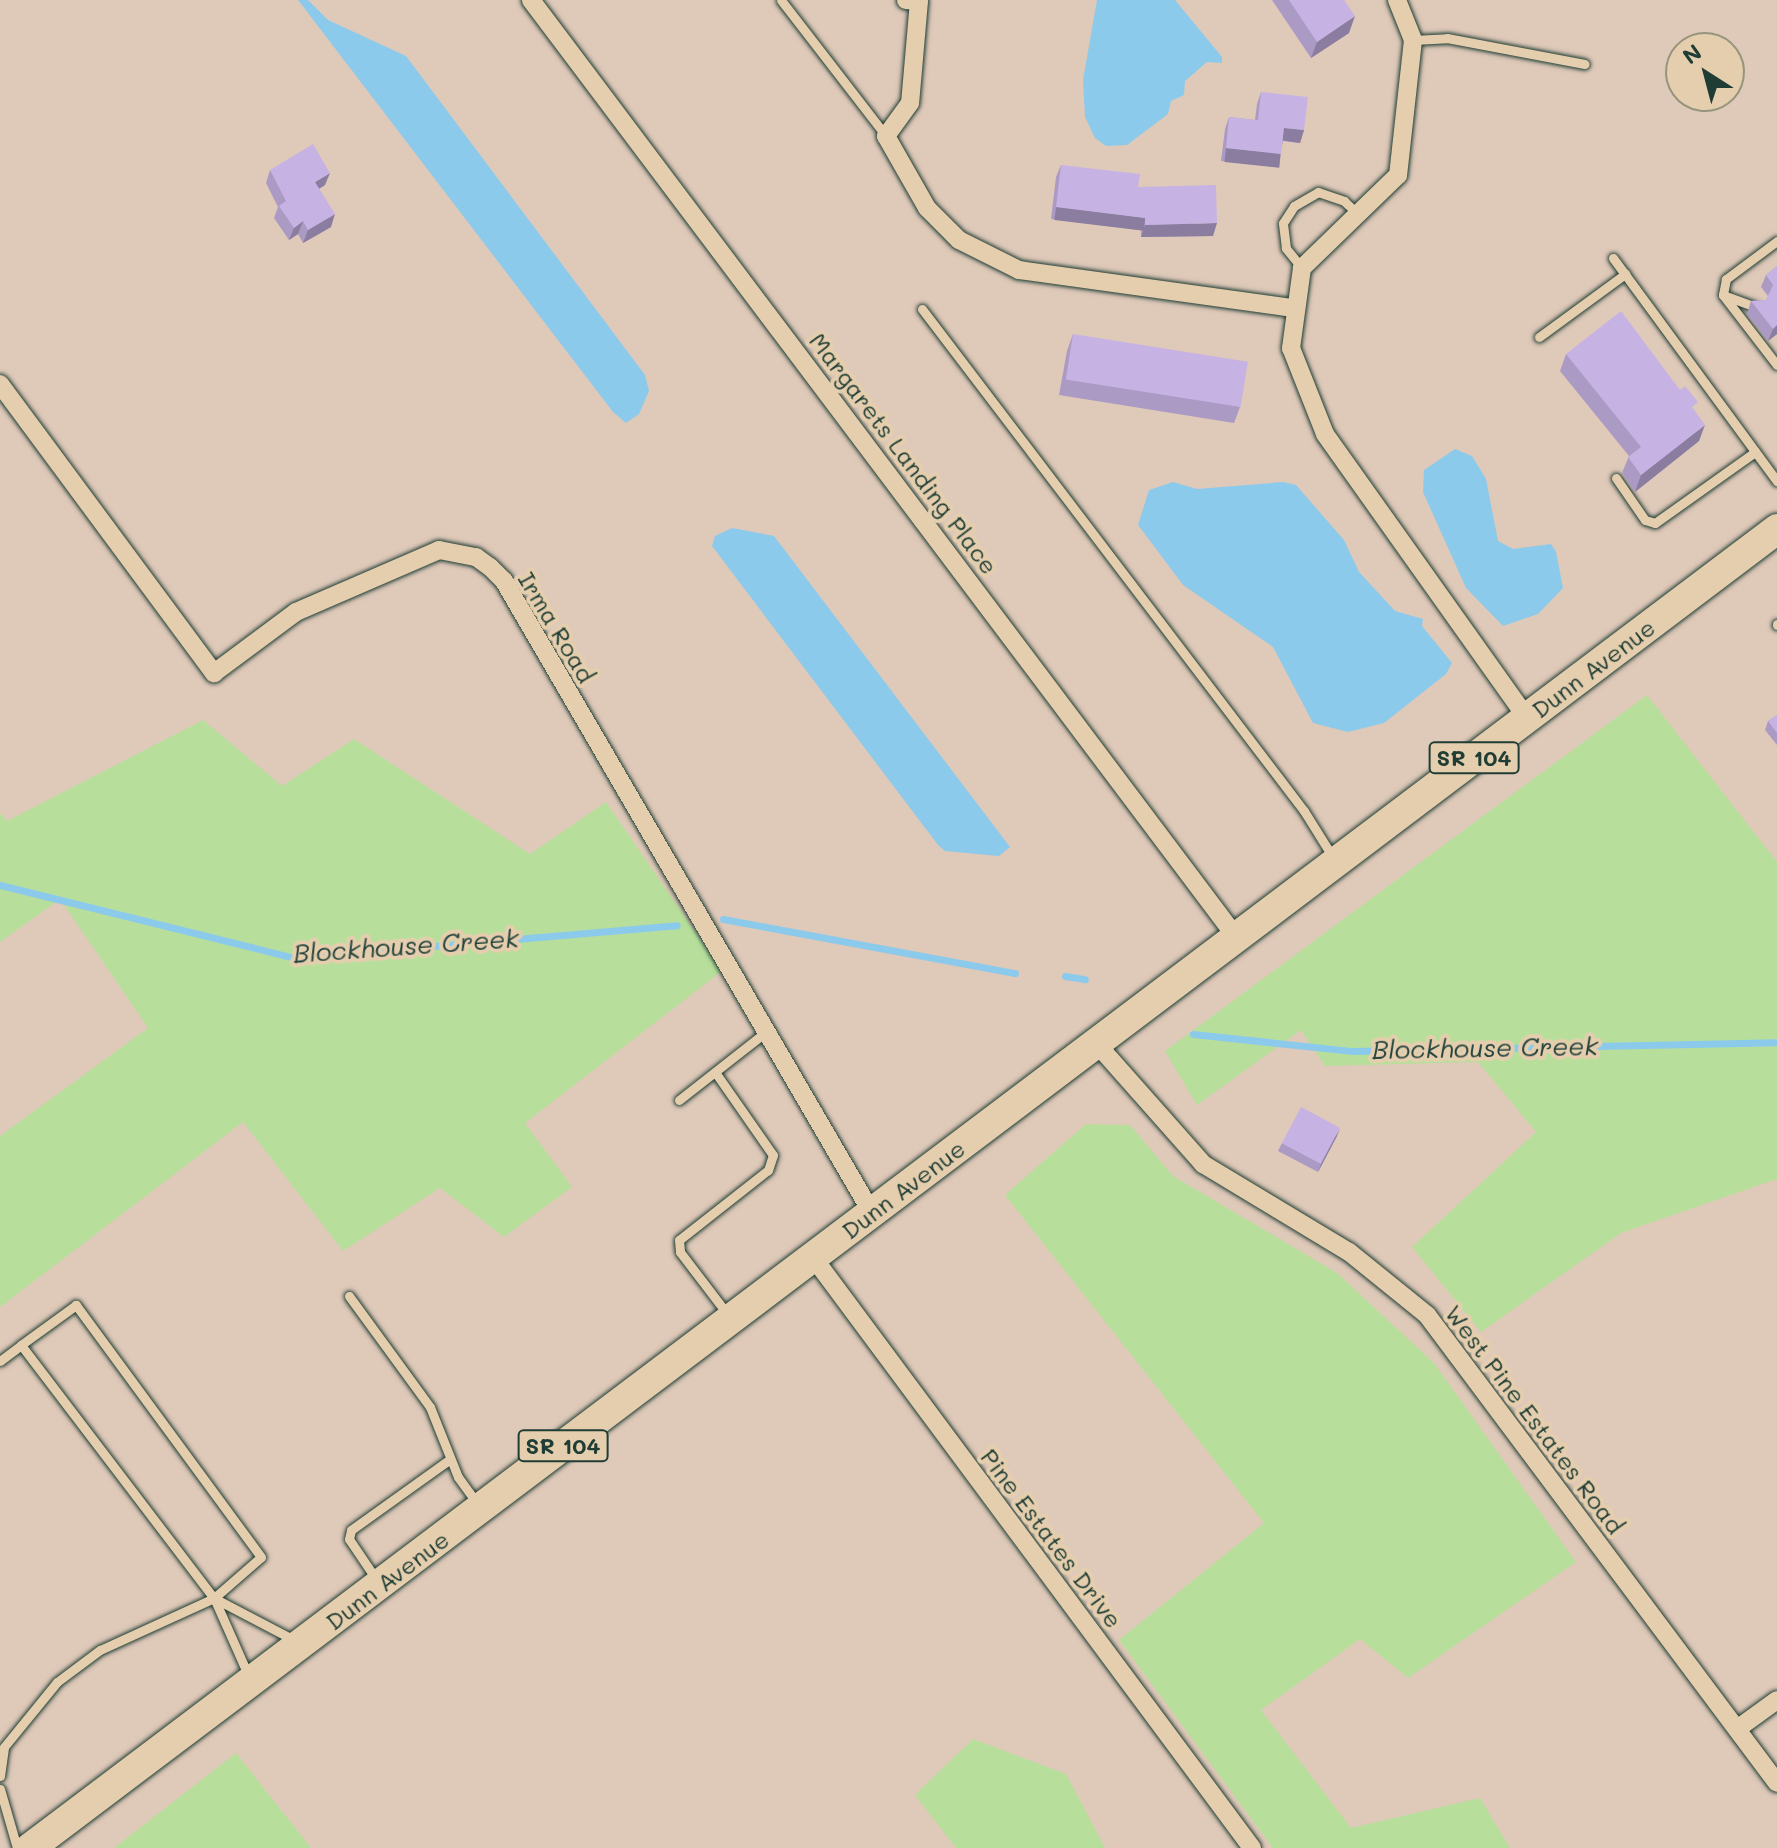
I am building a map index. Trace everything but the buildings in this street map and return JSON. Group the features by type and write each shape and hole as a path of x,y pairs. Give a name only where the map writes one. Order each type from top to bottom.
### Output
{"main road":[{"name":"Dunn Avenue","path":"30,1848 1777,529"}],"street":[{"name":"Margarets Landing Place","path":"531,0 1236,937"},
{"path":"906,0 919,1 910,103 886,136 927,208 959,240 1019,270 1293,308"},
{"path":"1397,0 1413,40 1398,175 1302,268 1293,308 1291,348 1325,434 1527,718"},
{"name":"Irma Road","path":"0,384 214,673 296,612 439,550 476,557 490,567 504,581 872,1213"},
{"name":"West Pine Estates Road","path":"1096,1043 1182,1146 1203,1164 1349,1252 1427,1315 1777,1783"},
{"name":"Pine Estates Drive","path":"813,1257 1252,1848"},
{"path":"1737,1729 1777,1700"}],"lane":[{"path":"781,0 886,136"},
{"path":"1413,40 1447,38 1585,64"},
{"path":"1302,268 1286,248 1283,223 1294,206 1318,192 1344,201 1358,214"},
{"path":"1777,241 1726,279 1723,295 1777,365"},
{"path":"1613,258 1777,481"},
{"path":"1539,337 1625,274"},
{"path":"1723,295 1756,307"},
{"path":"922,309 1295,799 1336,862"},
{"path":"1616,478 1645,520 1655,523 1755,452"},
{"path":"679,1100 767,1031"},
{"path":"715,1072 773,1155 768,1170 679,1240 680,1252 731,1319"},
{"path":"349,1296 430,1407 450,1459 481,1509"},
{"path":"0,1361 76,1305 261,1557 214,1598 100,1650 57,1682 4,1747 0,1776"},
{"path":"21,1345 214,1598 252,1682"},
{"path":"381,1585 349,1539 351,1530 450,1459"},
{"path":"214,1598 302,1645"},
{"path":"0,1789 17,1848"}],"green space":[{"path":"1647,695 1777,862 1777,1179 1621,1233 1481,1332 1412,1247 1536,1132 1478,1062 1325,1066 1301,1030 1197,1105 1165,1051"},
{"path":"203,720 282,786 354,739 530,854 606,802 722,971 525,1123 572,1187 504,1237 440,1188 343,1251 243,1122 0,1307 0,1136 148,1028 60,899 0,942 0,813 7,821"},
{"path":"1086,1124 1130,1125 1173,1176 1337,1273 1434,1363 1576,1562 1408,1678 1360,1639 1261,1710 1351,1828 1480,1798 1510,1848 1273,1848 1119,1640 1264,1523 1005,1195"},
{"path":"973,1739 1066,1774 1105,1848 956,1848 915,1795"},
{"path":"236,1753 311,1848 114,1848"}],"water":[{"path":"298,0 308,0 328,20 406,56 645,375 649,391 639,414 626,423 613,412"},
{"path":"1097,0 1175,0 1222,57 1222,63 1207,62 1185,81 1184,95 1171,101 1168,114 1127,145 1106,146 1095,138 1085,117 1083,80"},
{"path":"1455,449 1472,456 1486,479 1498,541 1513,549 1551,544 1556,552 1563,588 1538,614 1503,626 1466,588 1423,492 1424,470"},
{"path":"1173,482 1197,489 1283,482 1296,485 1344,540 1359,572 1395,611 1423,619 1422,626 1452,663 1446,674 1384,723 1348,732 1313,723 1273,647 1183,585 1138,525 1149,490"},
{"path":"732,528 774,536 1010,847 999,856 945,851 938,845 712,546 715,536"}],"waterway":[{"name":"Blockhouse Creek","path":"0,885 295,958 677,925"},
{"name":"Blockhouse Creek","path":"723,919 1015,973"},
{"name":"Blockhouse Creek","path":"1065,976 1085,979"},
{"name":"Blockhouse Creek","path":"1193,1034 1353,1051 1777,1042"}]}
